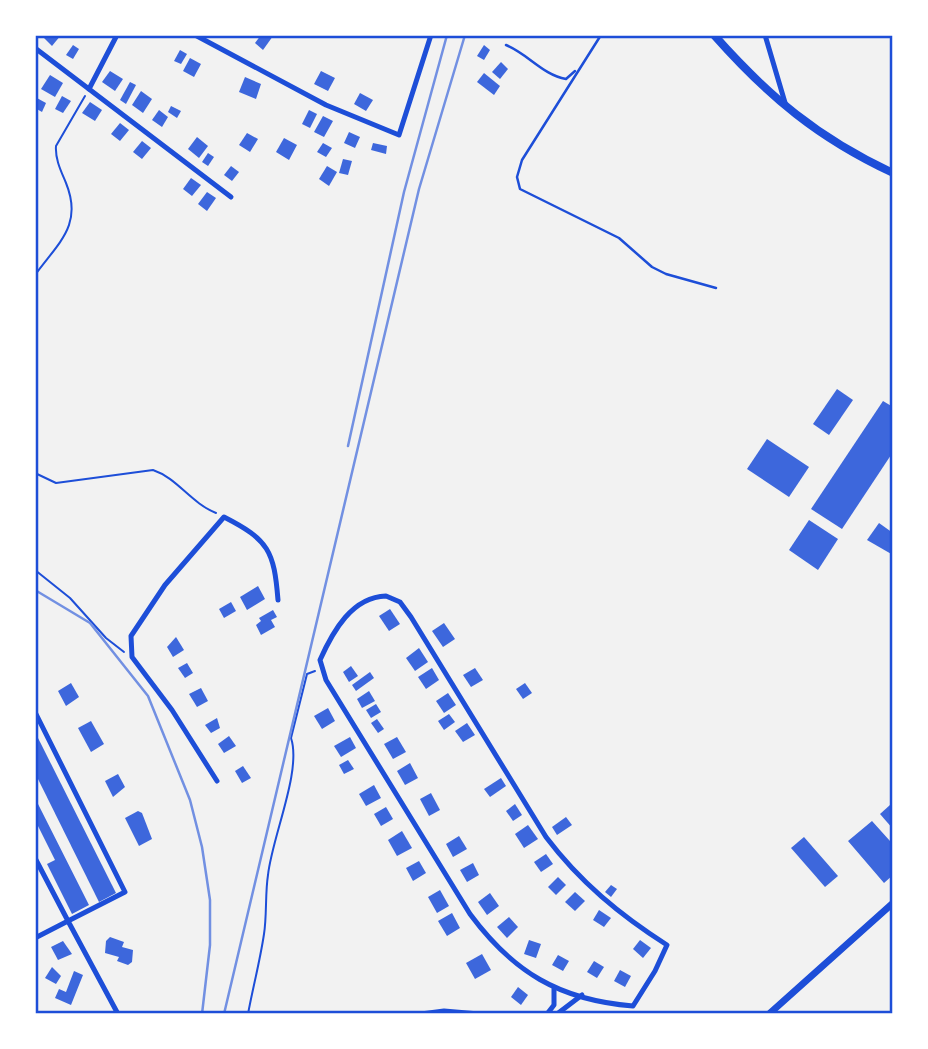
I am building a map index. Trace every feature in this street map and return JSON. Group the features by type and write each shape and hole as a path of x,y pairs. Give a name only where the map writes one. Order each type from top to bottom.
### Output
{"main road":[{"path":"714,35 787,109 845,151 893,173"}],"street":[{"path":"89,89 117,35"},
{"path":"195,35 327,104 399,135 430,35"},
{"path":"765,35 787,109"},
{"path":"35,48 232,197"},
{"path":"217,781 172,710 132,657 131,636 165,585 224,517 249,530 268,549 275,564 278,600"},
{"path":"386,596 400,602 569,868 599,897 667,945 655,971 633,1006 607,1004 554,989 507,959 470,914 326,680 323,668 320,660 330,640 358,604 370,597 386,596"},
{"path":"35,712 125,892 35,938"},
{"path":"35,858 118,1014"},
{"path":"769,1014 893,903"},
{"path":"547,1014 554,1005 554,989"},
{"path":"557,1014 582,995"},
{"path":"421,1014 444,1011 479,1014"}],"lane":[{"path":"601,35 577,69 522,160 517,177 520,188 619,238 652,267 666,274 716,288"},
{"path":"506,45 520,51 555,77 566,79 577,69"}],"path":[{"path":"35,275 67,232 74,216 74,202 55,155 55,146 89,89"},
{"path":"35,473 56,483 153,470 164,474 197,502 224,517"},
{"path":"35,570 70,598 106,638 132,657"},
{"path":"248,1014 265,933 268,873 280,816 290,791 294,746 291,738 307,674 323,668"}],"building":[{"path":"41,35 61,35 52,46"},
{"path":"261,35 273,36 263,50 255,43"},
{"path":"73,45 79,49 73,59 66,55"},
{"path":"484,45 490,50 484,60 477,56"},
{"path":"180,50 187,54 181,64 174,61"},
{"path":"190,58 201,64 194,77 183,71"},
{"path":"501,62 508,69 500,79 492,72"},
{"path":"110,71 123,79 115,91 102,82"},
{"path":"321,71 335,78 328,91 314,84"},
{"path":"484,73 500,86 494,95 477,82"},
{"path":"50,75 63,83 55,97 41,89"},
{"path":"245,77 261,84 256,99 239,92"},
{"path":"130,82 136,85 126,104 120,100"},
{"path":"141,91 152,99 143,113 132,105"},
{"path":"360,93 373,100 366,111 354,104"},
{"path":"62,96 71,101 63,113 55,109"},
{"path":"35,97 46,103 42,112 35,108"},
{"path":"90,102 102,110 95,121 82,113"},
{"path":"171,106 181,111 177,118 168,112"},
{"path":"159,110 168,117 162,127 152,120"},
{"path":"309,110 317,114 310,128 302,124"},
{"path":"323,116 333,121 324,137 314,132"},
{"path":"120,123 129,130 120,141 111,134"},
{"path":"349,132 360,137 355,148 344,143"},
{"path":"247,133 258,139 250,152 239,145"},
{"path":"197,137 208,146 199,158 188,149"},
{"path":"284,138 297,145 289,160 276,152"},
{"path":"142,141 151,148 142,159 133,152"},
{"path":"323,143 332,148 326,157 317,152"},
{"path":"373,143 387,146 386,154 371,150"},
{"path":"208,153 214,157 208,166 202,162"},
{"path":"343,159 352,161 348,175 339,173"},
{"path":"231,166 239,172 232,181 224,175"},
{"path":"327,166 337,172 329,186 319,179"},
{"path":"191,178 201,185 192,196 183,189"},
{"path":"207,192 216,198 207,211 198,204"},
{"path":"837,389 853,400 829,435 813,424"},
{"path":"883,401 893,407 893,452 842,529 811,509"},
{"path":"767,439 809,467 789,497 747,469"},
{"path":"809,520 838,539 818,570 789,550"},
{"path":"879,523 893,533 893,555 867,540"},
{"path":"258,586 265,599 247,610 240,597"},
{"path":"231,602 236,611 224,618 219,609"},
{"path":"390,609 400,624 389,631 379,616"},
{"path":"273,610 277,617 271,620 275,627 261,635 256,625 261,621 259,618"},
{"path":"444,623 455,639 443,647 432,631"},
{"path":"176,637 184,650 173,657 167,647"},
{"path":"419,648 428,662 415,671 406,658"},
{"path":"187,663 193,673 185,678 178,668"},
{"path":"351,666 358,676 349,682 343,672"},
{"path":"432,668 439,680 426,689 418,677"},
{"path":"475,668 483,680 471,687 463,675"},
{"path":"370,672 374,678 356,691 352,685"},
{"path":"71,683 79,697 66,706 58,691"},
{"path":"525,683 532,693 523,699 516,689"},
{"path":"201,688 208,701 197,707 189,694"},
{"path":"369,691 375,701 362,708 357,699"},
{"path":"448,693 456,705 444,713 436,701"},
{"path":"376,704 381,712 371,718 366,710"},
{"path":"328,708 335,721 322,729 314,716"},
{"path":"449,714 455,722 444,730 438,721"},
{"path":"217,718 220,728 211,733 205,725"},
{"path":"377,719 384,729 378,733 371,723"},
{"path":"91,721 104,744 91,752 78,728"},
{"path":"467,723 475,735 463,742 455,731"},
{"path":"35,732 116,893 99,902 35,773"},
{"path":"229,736 236,746 224,753 218,744"},
{"path":"350,737 356,748 341,757 334,746"},
{"path":"397,737 406,752 393,759 384,744"},
{"path":"348,760 354,769 344,774 339,765"},
{"path":"410,763 418,778 405,785 397,771"},
{"path":"243,766 251,778 242,783 235,771"},
{"path":"118,774 125,787 113,797 105,781"},
{"path":"501,778 506,786 490,797 484,789"},
{"path":"374,785 381,798 366,806 359,794"},
{"path":"431,793 440,810 429,816 420,799"},
{"path":"35,798 89,905 72,914 47,864 55,860 35,820"},
{"path":"515,804 522,815 513,821 506,811"},
{"path":"890,805 893,809 893,829 880,814"},
{"path":"386,807 393,819 381,826 374,814"},
{"path":"138,811 142,813 152,839 139,846 125,818"},
{"path":"566,817 572,825 557,835 552,827"},
{"path":"872,821 890,841 893,838 893,875 884,883 848,841"},
{"path":"528,825 538,839 524,848 515,834"},
{"path":"402,831 412,848 397,856 388,840"},
{"path":"459,836 467,849 453,857 446,844"},
{"path":"804,837 838,876 825,887 791,848"},
{"path":"546,854 553,864 541,872 534,862"},
{"path":"419,861 426,873 413,881 406,868"},
{"path":"473,863 479,875 467,882 460,870"},
{"path":"558,877 566,885 556,895 548,887"},
{"path":"611,885 617,889 611,897 605,892"},
{"path":"440,890 449,906 437,913 428,897"},
{"path":"575,892 585,901 575,911 565,902"},
{"path":"490,893 499,906 487,915 478,902"},
{"path":"599,910 611,918 604,927 593,920"},
{"path":"452,913 460,928 447,936 438,921"},
{"path":"509,917 518,927 507,938 497,927"},
{"path":"110,937 124,942 122,947 133,950 132,962 128,965 117,961 119,957 105,953 106,941"},
{"path":"529,940 541,944 536,958 524,954"},
{"path":"640,940 651,948 643,958 633,949"},
{"path":"63,941 72,954 58,960 51,947"},
{"path":"482,954 491,970 475,979 466,963"},
{"path":"558,955 569,961 563,971 552,965"},
{"path":"594,961 604,967 597,978 587,972"},
{"path":"52,967 61,976 56,984 45,978"},
{"path":"620,970 631,976 625,987 614,981"},
{"path":"74,971 83,975 71,1005 55,998 59,989 66,992"},
{"path":"518,987 528,995 521,1005 511,997"}],"railway":[{"path":"348,446 404,192 447,35"},
{"path":"224,1014 419,189 465,35"},
{"path":"35,590 90,623 148,696 190,800 202,847 210,900 210,945 202,1014"}]}
